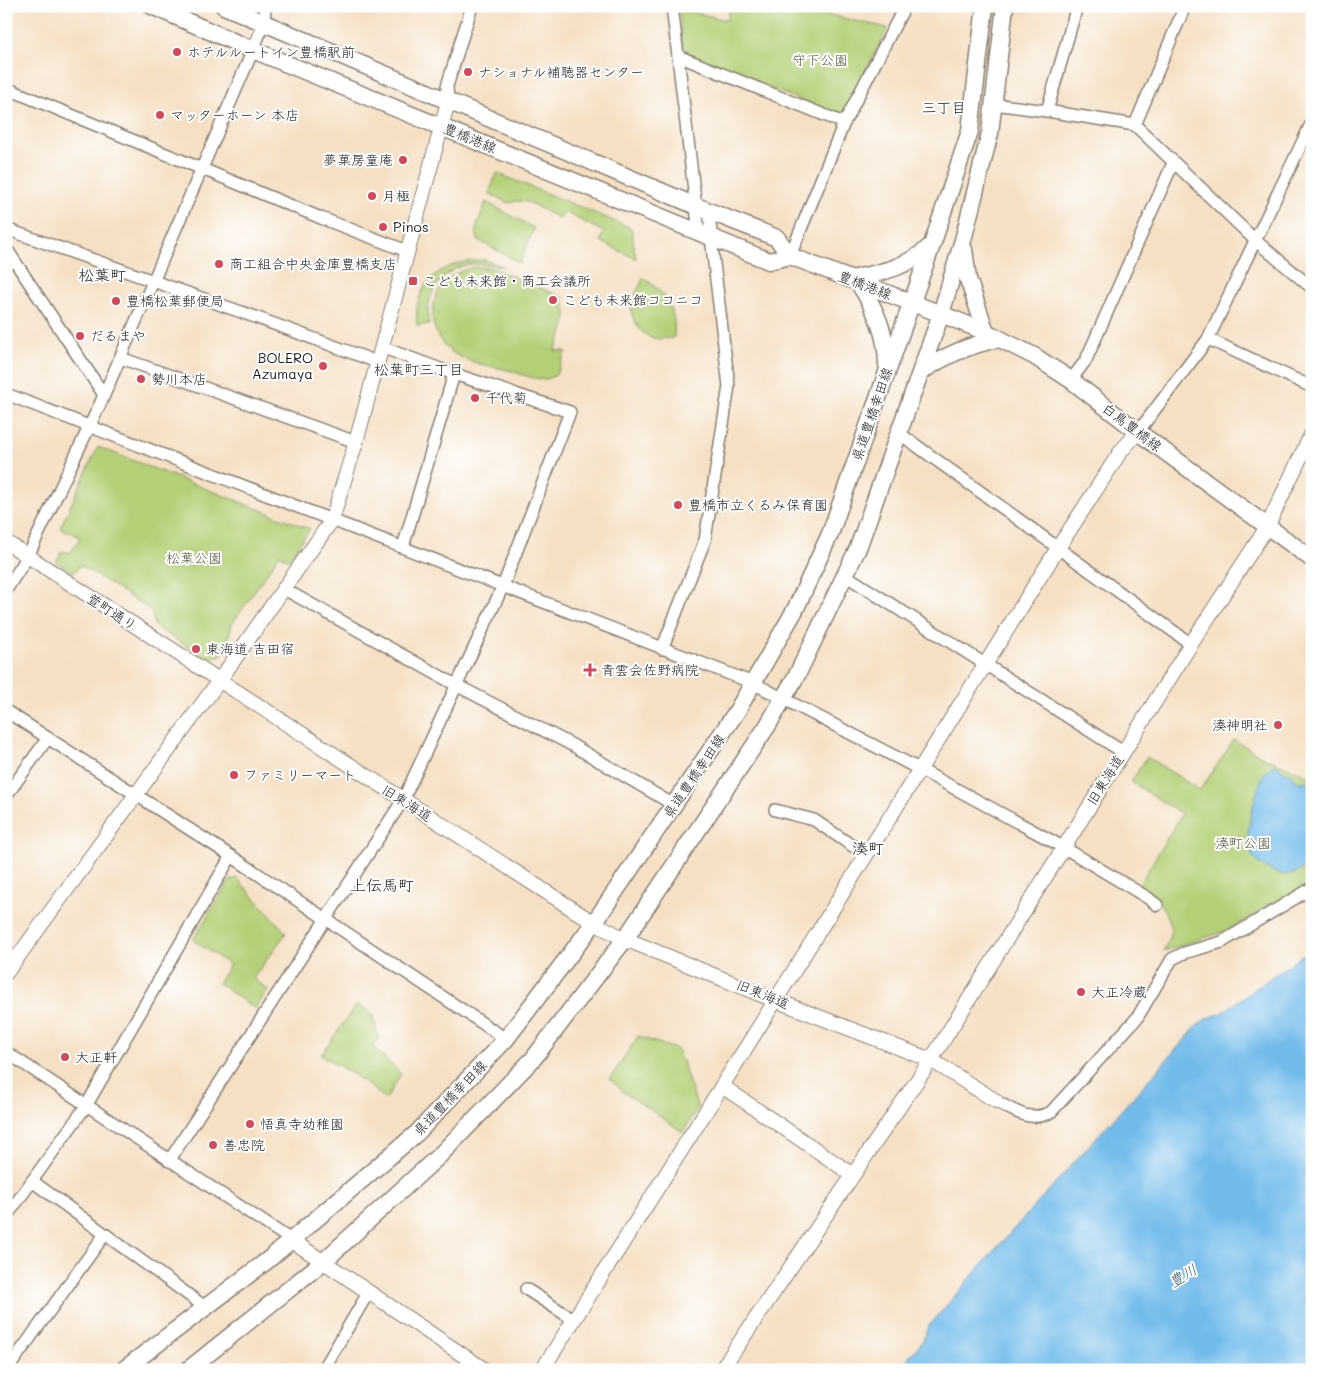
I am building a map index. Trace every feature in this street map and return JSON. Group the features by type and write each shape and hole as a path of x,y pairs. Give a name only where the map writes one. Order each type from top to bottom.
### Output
{"main road":[{"name":"豊橋港線","path":"152,6 253,50 769,261 790,256 941,314"},
{"name":"豊橋港線","path":"224,6 448,102 778,238 790,256"},
{"name":"県道豊橋幸田線","path":"123,1370 268,1260 417,1133 506,1039 594,923 737,712 795,610 830,534 912,302 970,132 985,6"},
{"path":"188,1370 324,1261 441,1154 533,1060 625,939 784,699 858,548 941,314 963,240 990,133 1005,6"},
{"path":"921,372 934,363 992,336 968,279 963,240"},
{"path":"886,372 886,349 879,320 872,304 855,281 912,261 932,245"},
{"name":"白鳥豊橋線","path":"941,314 1034,356 1071,380 1138,432 1312,559"}],"street":[{"path":"6,590 28,556 121,358 253,50 264,23 265,6"},
{"path":"6,973 219,681 332,520 356,442 448,102 447,86 472,6"},
{"path":"662,649 705,540 729,386 672,6"},
{"path":"790,256 844,123 905,6"},
{"path":"1047,110 1077,6"},
{"path":"1135,125 1185,6"},
{"path":"678,56 844,123"},
{"path":"6,88 407,251"},
{"path":"994,104 1047,110 1135,125 1256,242 1312,288"},
{"path":"542,1370 1058,548 1121,451 1138,432 1208,340 1312,122"},
{"path":"1071,380 1086,360 1173,163"},
{"path":"6,230 154,281 377,362"},
{"path":"6,248 104,395"},
{"path":"1208,340 1312,387"},
{"path":"169,1161 324,918 403,800 503,586 570,412 381,348"},
{"path":"121,358 356,442"},
{"path":"403,547 454,374"},
{"path":"6,394 754,683 1063,847 1157,905"},
{"path":"899,433 1191,644"},
{"name":"旧東海道","path":"931,1060 1063,847 1267,527 1312,433"},
{"name":"萱町通り","path":"6,542 219,681"},
{"path":"845,575 1123,752"},
{"path":"284,589 456,685 572,746 674,805"},
{"name":"旧東海道","path":"219,681 594,923 625,939 775,1000 931,1060 996,1101 1016,1112 1033,1118 1042,1117 1051,1112 1138,1018 1172,959 1184,953 1222,942 1312,888"},
{"path":"6,711 231,856 506,1039"},
{"path":"6,796 48,738"},
{"path":"775,810 814,820 866,854"},
{"path":"6,1217 86,1106 231,856"},
{"path":"6,1052 169,1161 324,1261 477,1368"},
{"path":"721,1370 931,1060"},
{"path":"722,1086 853,1175"},
{"path":"32,1181 205,1307"},
{"path":"7,1370 105,1234"},
{"path":"526,1289 574,1320"},
{"path":"323,1370 368,1293"}],"green space":[{"name":"守下公園","path":"730,6 789,6 888,28 844,113 838,115 683,54 679,9 727,20"},
{"path":"497,173 631,228 636,259 600,241 604,232 564,212 560,219 528,202 508,203 489,193"},
{"path":"486,202 534,228 520,263 478,240 476,229"},
{"path":"485,260 504,266 472,264 452,271 437,284 432,293 428,313 429,324 417,326 417,310 420,297 426,285 434,276 456,264"},
{"path":"475,267 492,268 562,297 566,318 555,351 566,351 556,375 546,379 526,376 475,363 446,348 434,325 433,309 436,296 452,276 463,270"},
{"path":"643,278 658,289 668,303 674,319 674,338 652,338 642,332 633,319 632,304"},
{"name":"松葉公園","path":"98,447 310,529 288,560 280,554 232,624 226,649 221,655 212,658 204,657 154,626 152,613 146,607 80,565 74,573 56,562 62,551 70,553 80,537 60,528"},
{"name":"湊町公園","path":"1234,740 1263,757 1312,777 1312,883 1226,931 1164,951 1172,931 1165,912 1157,898 1138,886 1182,814 1131,782 1147,757 1200,790"},
{"path":"237,878 286,933 253,978 268,990 255,1009 218,983 230,965 193,940 229,881"},
{"path":"357,1004 372,1014 379,1040 373,1047 401,1074 386,1099 356,1076 321,1055"},
{"path":"638,1036 678,1050 698,1108 683,1132 622,1091 610,1079"}],"water":[{"path":"1276,764 1285,772 1293,775 1293,779 1300,782 1312,782 1312,862 1301,870 1287,875 1267,869 1259,863 1252,855 1248,841 1248,831 1260,784 1266,771"},
{"name":"豊川","path":"1312,949 1312,1370 898,1370 922,1342 928,1327 992,1253 1199,1024 1207,1018 1220,1014"}],"place":[{"name":"ホテルルートイン豊橋駅前","path":"177,52"},
{"name":"ナショナル補聴器センター","path":"468,72"},
{"name":"マッターホーン 本店","path":"160,115"},
{"name":"夢菓房童庵","path":"403,160"},
{"name":"月極","path":"372,196"},
{"name":"Pinos","path":"383,227"},
{"name":"商工組合中央金庫豊橋支店","path":"219,264"},
{"name":"こども未来館・商工会議所","path":"413,281"},
{"name":"こども未来館ココニコ","path":"553,300"},
{"name":"豊橋松葉郵便局","path":"116,301"},
{"name":"だるまや","path":"80,336"},
{"name":"BOLERO Azumaya","path":"323,366"},
{"name":"勢川本店","path":"141,379"},
{"name":"千代菊","path":"475,398"},
{"name":"豊橋市立くるみ保育園","path":"678,505"},
{"name":"東海道 吉田宿","path":"196,649"},
{"name":"青雲会佐野病院","path":"590,670"},
{"name":"湊神明社","path":"1278,725"},
{"name":"ファミリーマート","path":"234,775"},
{"name":"大正冷蔵","path":"1081,992"},
{"name":"大正軒","path":"65,1057"},
{"name":"悟真寺幼稚園","path":"250,1124"},
{"name":"善忠院","path":"213,1145"}],"district":[{"name":"三丁目","path":"944,108"},
{"name":"松葉町","path":"102,275"},
{"name":"松葉町三丁目","path":"419,370"},
{"name":"湊町","path":"868,848"},
{"name":"上伝馬町","path":"382,885"}]}
